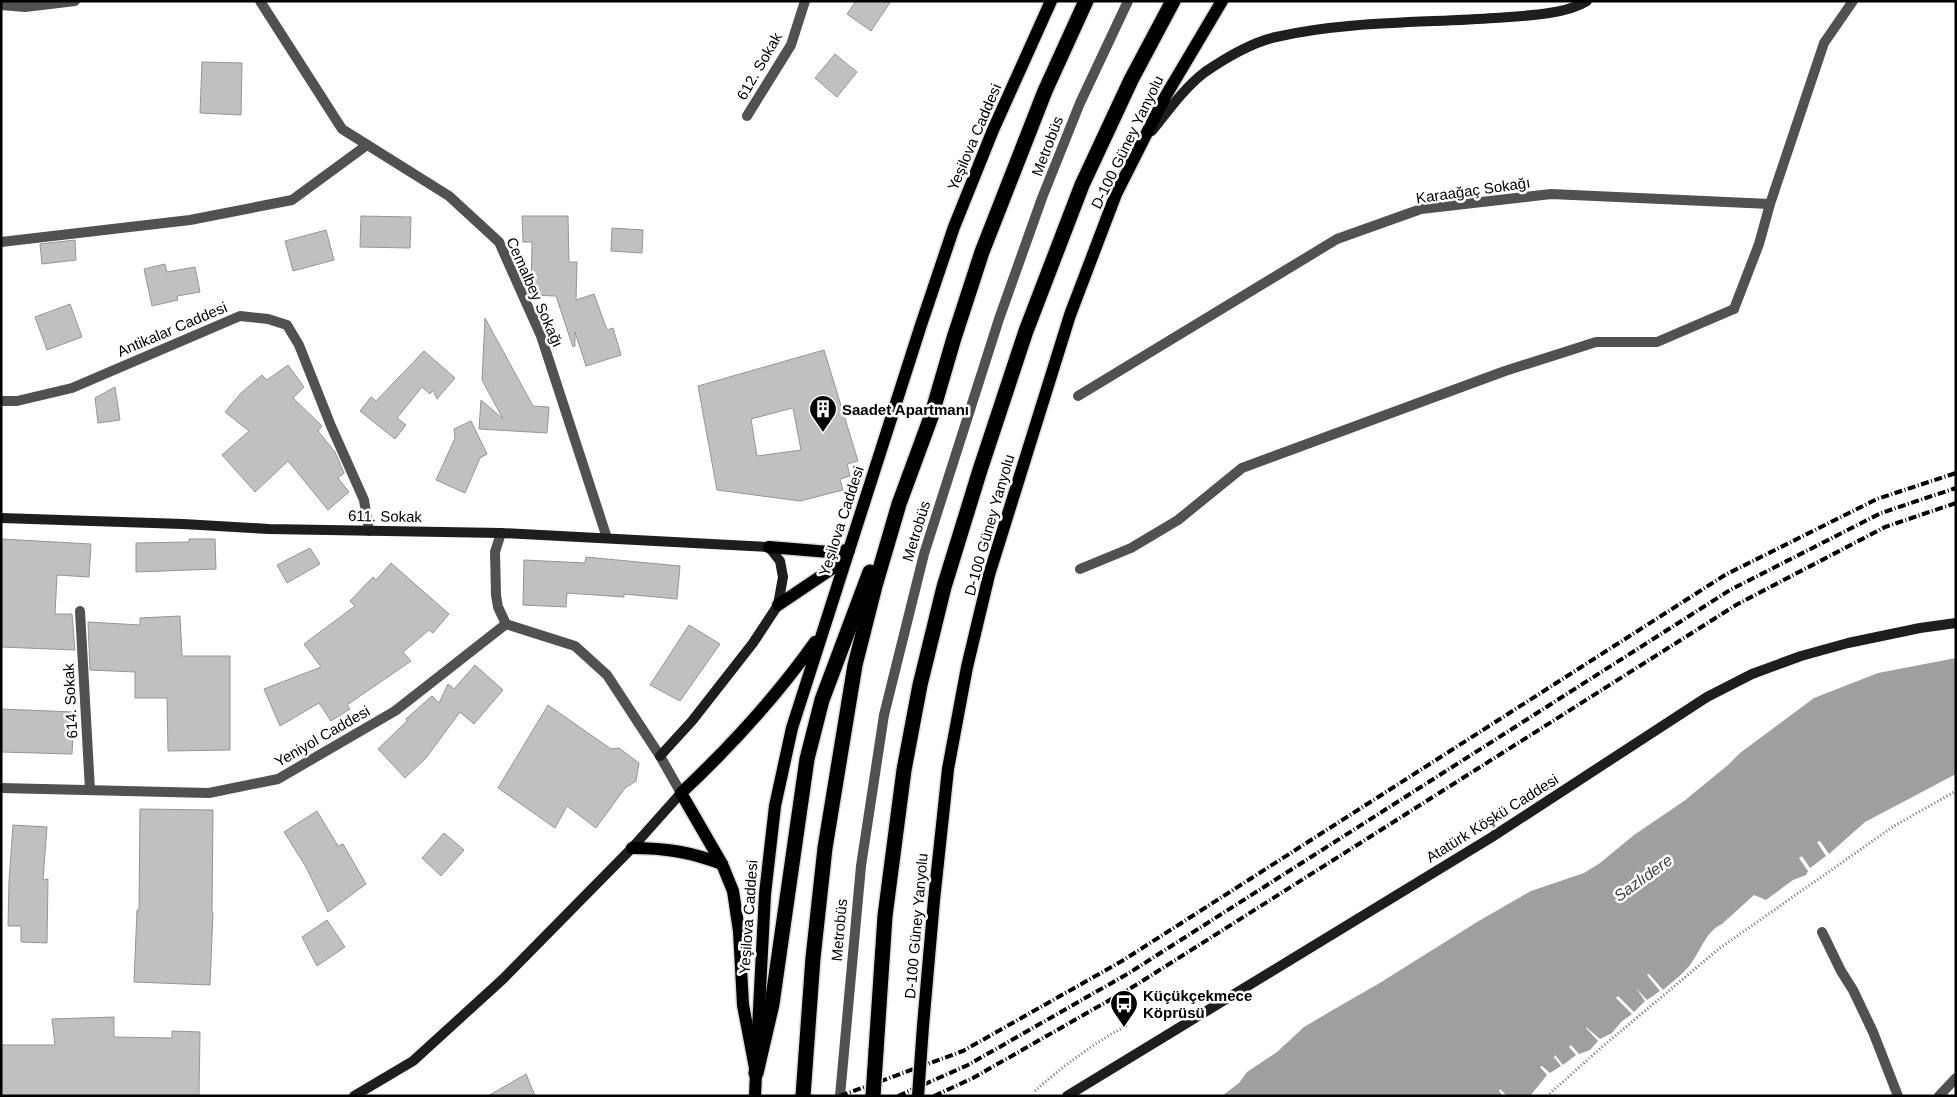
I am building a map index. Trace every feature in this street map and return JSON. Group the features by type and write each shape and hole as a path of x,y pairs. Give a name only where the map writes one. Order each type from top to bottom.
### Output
{"highway":[{"path":"802,1096 813,958 826,848 855,665 875,586 899,504 931,416 982,252 1046,91 1086,1"},
{"path":"873,1096 885,916 904,770 920,685 944,588 1026,330 1082,185 1131,80 1173,1"},
{"path":"756,1073 772,1004 806,768 822,700 876,555 899,504"}],"main road":[{"name":"Yeşilova Caddesi","path":"756,1073 762,932 775,806 792,728 954,227 993,130 1052,1"},
{"name":"D-100 Güney Yanyolu","path":"918,1096 934,900 948,769 967,667 989,575 1070,314 1116,194 1165,97 1222,1"},
{"path":"768,547 828,552 849,550"},
{"path":"778,605 836,566 849,550"},
{"path":"755,1096 756,1073 743,1005 739,931 733,891 722,864 681,793 728,748 771,701 822,632"},
{"path":"632,848 659,848 689,852 722,864"}],"street":[{"path":"1,5 25,7 75,1"},
{"name":"Cemalbey Sokağı","path":"260,1 342,129 449,196 498,242 541,336 607,538"},
{"name":"612. Sokak","path":"747,116 791,45 805,1"},
{"name":"Metrobüs","path":"840,1096 860,866 884,715 924,554 999,318 1042,198 1080,104 1128,1"},
{"path":"1142,144 1180,96 1204,73 1236,53 1274,37 1343,27 1538,14 1580,6 1587,1"},
{"path":"1080,569 1131,548 1178,520 1242,468 1523,365 1596,342 1657,342 1734,309 1759,244 1770,204 1824,44 1852,1"},
{"path":"1,242 190,220 292,200 367,145"},
{"name":"Karaağaç Sokağı","path":"1078,396 1337,239 1422,210 1551,194 1770,204"},
{"name":"Antikalar Caddesi","path":"1,401 18,401 72,388 240,316 268,319 287,325 299,345 331,426 364,500 369,531"},
{"name":"611. Sokak","path":"1,518 269,529 502,533 768,547"},
{"path":"354,1096 413,1061 503,979 632,848 681,793 660,756 607,675 576,646 506,624 498,607 496,595 495,552 502,533"},
{"path":"660,756 692,721 753,643 778,605 783,577 780,561 768,547"},
{"name":"614. Sokak","path":"80,611 90,790"},
{"name":"Atatürk Köşkü Caddesi","path":"1067,1096 1492,838 1715,694 1752,674 1801,656 1848,643 1920,628 1956,623"},
{"name":"Yeniyol Caddesi","path":"1,788 209,794 278,779 395,711 506,624"},
{"path":"1822,932 1876,1039 1898,1096"},
{"path":"1939,1096 1956,1078"}],"path":[{"path":"1547,1096 1603,1046 1720,948 1894,826 1956,790"},
{"path":"1035,1090 1053,1075 1128,1025"}],"water":[{"name":"Sazlıdere","path":"1956,658 1956,774 1865,822 1829,854 1820,841 1817,842 1826,856 1810,868 1802,856 1799,858 1808,871 1806,875 1793,880 1766,900 1754,895 1722,924 1716,927 1690,965 1663,990 1649,974 1647,975 1660,991 1647,1000 1636,988 1645,1001 1634,1012 1618,996 1616,998 1632,1014 1621,1022 1612,1033 1600,1039 1586,1027 1598,1041 1590,1050 1579,1054 1571,1045 1569,1047 1576,1055 1563,1065 1555,1055 1554,1057 1561,1066 1550,1073 1542,1066 1540,1067 1547,1075 1530,1096 1507,1096 1500,1089 1499,1091 1503,1096 1222,1096 1239,1083 1247,1072 1277,1052 1304,1027 1531,891 1584,873 1600,863 1634,835 1684,801 1740,753 1814,698 1878,673"}],"building":[{"path":"856,1 891,1 871,31 847,14"},
{"path":"835,54 857,72 837,97 815,78"},
{"path":"202,62 242,63 241,115 200,113"},
{"path":"361,216 411,217 410,248 360,247"},
{"path":"522,216 568,216 569,262 577,262 576,300 594,294 607,330 613,328 621,355 586,366 575,332 575,346 573,347 556,296 531,295 532,242 523,242"},
{"path":"612,228 643,230 642,253 611,251"},
{"path":"326,230 334,260 293,271 285,241"},
{"path":"75,240 76,260 42,264 40,244"},
{"path":"165,264 167,272 195,267 200,292 177,296 178,300 152,306 144,269"},
{"path":"70,304 82,337 47,350 35,317"},
{"path":"485,318 533,406 549,407 547,433 479,429 481,400 503,419 482,380"},
{"name":"Saadet Apartmanı","path":"824,350 858,461 847,464 850,476 840,479 843,490 800,501 717,490 698,386","holes":["793,408 801,450 757,456 751,419"]},
{"path":"424,351 455,378 437,399 433,390 430,394 422,387 397,418 406,425 395,439 360,411 371,397 376,401"},
{"path":"288,365 304,387 293,398 322,426 318,431 335,452 344,473 338,478 349,492 328,510 288,461 255,492 222,455 249,431 225,412 241,393 262,375 267,380"},
{"path":"115,387 120,420 98,423 95,398"},
{"path":"471,421 487,454 480,458 465,493 436,480 455,438 454,429"},
{"path":"1,539 91,544 89,577 57,575 55,614 72,614 75,650 1,647"},
{"path":"189,539 215,539 216,569 136,572 136,543 189,542"},
{"path":"310,548 320,564 287,583 277,565"},
{"path":"586,557 680,566 677,599 624,594 624,597 567,593 566,607 523,605 524,560 585,563"},
{"path":"391,563 449,614 433,633 429,630 403,652 411,661 347,705 350,709 331,721 319,703 280,726 264,689 321,667 304,644 355,606 350,601 373,577 376,580"},
{"path":"180,616 182,656 230,656 230,750 168,751 167,698 135,698 135,672 90,670 88,622 140,625 140,618"},
{"path":"689,625 720,644 680,701 650,685"},
{"path":"475,665 503,690 474,724 460,712 426,758 405,778 378,749 407,721 406,719 432,696 439,703 448,684 454,689"},
{"path":"548,705 611,749 619,748 639,763 636,781 625,788 596,828 567,806 555,828 498,788"},
{"path":"1,709 74,712 72,754 1,752"},
{"path":"140,809 213,810 213,913 210,985 134,982 137,910 139,910"},
{"path":"317,811 338,846 343,844 366,884 328,912 306,867 284,832"},
{"path":"13,825 47,827 43,880 48,879 47,943 21,942 21,926 8,926"},
{"path":"444,833 464,850 441,876 422,858"},
{"path":"327,920 345,947 317,966 302,937"},
{"path":"114,1017 114,1037 172,1038 172,1031 200,1032 199,1096 1,1096 1,1045 55,1045 52,1019"},
{"path":"526,1074 535,1096 488,1096"}],"railway":[{"path":"840,1096 963,1051 1122,961 1725,575 1877,499 1956,473"},
{"path":"898,1096 968,1065 1129,973 1730,590 1881,513 1956,488"},
{"path":"934,1096 973,1078 1136,985 1736,605 1885,527 1956,503"}],"place":[{"name":"Saadet Apartmanı","path":"823,433"},
{"name":"Küçükçekmece Köprüsü","path":"1124,1028"}]}
